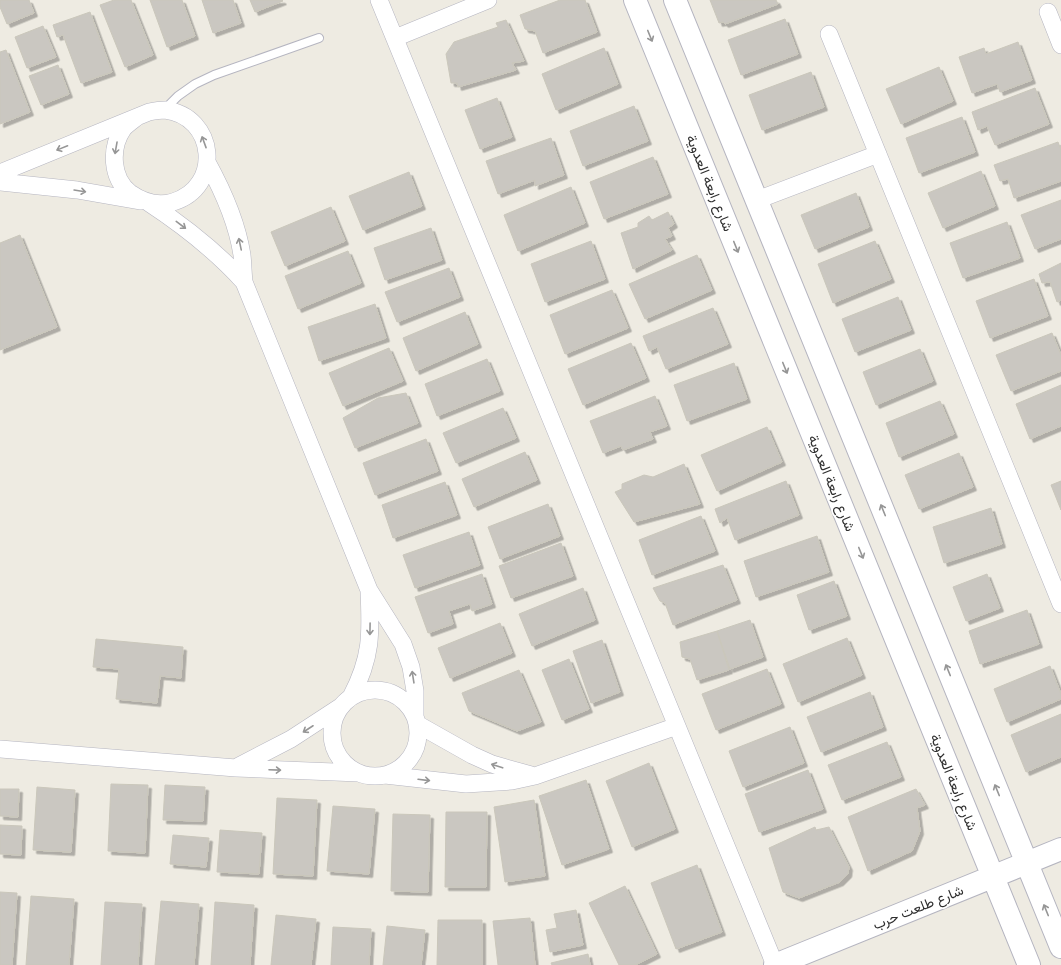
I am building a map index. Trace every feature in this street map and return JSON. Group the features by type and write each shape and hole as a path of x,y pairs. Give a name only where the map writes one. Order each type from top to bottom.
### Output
{"street":[{"path":"379,0 775,965"},
{"path":"394,38 488,0"},
{"name":"شارع رابعة العدوية","path":"635,0 1029,965"},
{"path":"675,0 1061,947"},
{"path":"1048,12 1061,45"},
{"path":"829,34 1061,604"},
{"path":"0,173 149,112 164,110 178,113 191,121 201,133 207,147 208,162 203,178 194,190 180,200 165,204 77,190 0,182"},
{"path":"136,117 124,128 116,144 114,162 118,178 129,192 174,220 208,246 244,282"},
{"path":"757,200 878,154"},
{"path":"208,162 224,196 237,231 242,255 244,282 369,590 403,644 409,661 415,691 418,737 414,750 407,761 397,770 385,775"},
{"path":"359,773 348,767 339,757 333,745 332,731 334,718 359,681 364,669 369,645 369,590"},
{"path":"236,768 291,739 362,691 375,689 387,691 399,697 408,705 416,720 472,756 492,764 535,776"},
{"path":"0,749 236,768 359,773 372,776 385,775 466,784 512,781 535,776 677,726"},
{"name":"شارع طلعت حرب","path":"775,965 1061,848"}],"lane":[{"path":"164,110 178,96 195,84 214,75 319,38"}],"building":[{"path":"0,0 29,0 34,13 7,24 0,7"},
{"path":"114,0 131,0 153,55 125,67 100,5"},
{"path":"150,0 182,0 195,36 167,47"},
{"path":"202,0 233,0 241,23 213,33"},
{"path":"250,0 282,0 283,1 255,12"},
{"path":"560,0 585,0 597,32 543,53 535,31 525,29 520,15"},
{"path":"710,0 776,0 778,4 725,24 723,22 719,23"},
{"path":"90,12 112,72 81,83 63,35 57,37 53,25"},
{"path":"785,19 798,54 741,75 728,40"},
{"path":"506,20 524,61 512,63 516,70 458,87 457,83 451,83 446,54 454,42 498,27 496,23"},
{"path":"43,26 56,57 27,68 15,37"},
{"path":"1018,42 1032,80 1000,92 997,84 972,93 959,57 984,48 986,54"},
{"path":"604,48 618,84 556,110 542,74"},
{"path":"6,50 30,112 0,124 0,52"},
{"path":"58,65 69,94 41,105 29,76"},
{"path":"939,67 953,101 901,124 886,89"},
{"path":"811,72 824,107 762,130 749,95"},
{"path":"1035,88 1049,124 995,145 987,126 978,130 972,112"},
{"path":"497,98 512,137 480,149 465,110"},
{"path":"634,106 648,141 583,166 570,131"},
{"path":"962,117 975,152 919,173 906,138"},
{"path":"551,138 564,175 535,186 535,180 498,194 486,161"},
{"path":"1058,142 1061,150 1061,181 1014,198 1008,179 1000,181 994,165"},
{"path":"653,157 668,194 604,219 590,182"},
{"path":"981,171 995,206 943,228 928,193"},
{"path":"409,172 422,206 363,230 349,196"},
{"path":"571,187 585,223 518,251 504,215"},
{"path":"856,193 869,227 815,249 801,215"},
{"path":"1061,200 1061,239 1035,249 1021,215"},
{"path":"331,207 345,241 285,266 271,232"},
{"path":"668,212 674,224 668,228 672,236 665,239 672,250 633,269 621,233 638,227 638,223 649,216 652,220"},
{"path":"1007,222 1020,258 963,278 950,243"},
{"path":"431,228 442,260 385,280 374,248"},
{"path":"20,235 57,327 0,350 0,243"},
{"path":"591,241 605,279 545,302 531,264"},
{"path":"875,241 891,279 833,303 818,264"},
{"path":"348,251 361,283 298,309 285,276"},
{"path":"697,255 712,290 645,319 629,284"},
{"path":"1061,263 1061,300 1057,302 1050,282 1042,283 1039,274"},
{"path":"449,268 460,297 397,322 385,292"},
{"path":"1034,279 1048,316 990,338 976,301"},
{"path":"612,290 628,328 565,354 550,315"},
{"path":"898,297 911,330 855,352 842,319"},
{"path":"375,304 386,338 319,361 308,327"},
{"path":"713,308 728,344 666,369 657,347 649,351 643,336"},
{"path":"465,312 478,344 416,371 403,338"},
{"path":"1052,333 1061,355 1061,371 1011,391 996,355"},
{"path":"631,343 646,378 583,405 568,369"},
{"path":"389,348 403,381 343,406 329,373"},
{"path":"920,349 933,381 876,405 863,372"},
{"path":"487,359 500,391 437,416 425,384"},
{"path":"734,363 747,399 687,421 674,385"},
{"path":"1061,385 1061,426 1030,439 1016,404"},
{"path":"406,393 418,423 355,448 343,418 378,398"},
{"path":"655,396 667,426 650,432 653,439 623,450 621,446 603,453 590,421"},
{"path":"940,401 954,434 899,457 886,423"},
{"path":"503,408 516,438 456,463 443,433"},
{"path":"767,427 782,462 717,491 701,455"},
{"path":"426,439 438,471 375,495 363,463"},
{"path":"525,452 537,480 474,507 462,479"},
{"path":"959,453 973,487 919,509 905,475"},
{"path":"684,464 700,504 634,522 615,492 622,489 622,484 644,475 653,477"},
{"path":"786,481 799,515 735,540 727,518 720,523 715,509"},
{"path":"1061,481 1061,510 1051,485"},
{"path":"445,482 457,515 393,538 382,505"},
{"path":"548,504 560,536 500,559 488,527"},
{"path":"991,508 1002,544 944,563 933,527"},
{"path":"701,516 715,551 652,575 639,540"},
{"path":"469,532 480,565 415,588 403,555"},
{"path":"817,536 829,572 756,597 744,561"},
{"path":"561,543 573,576 511,598 499,566"},
{"path":"723,565 737,600 673,625 665,603 660,601 653,588"},
{"path":"482,574 492,604 472,611 470,604 449,611 453,624 428,633 415,597"},
{"path":"987,574 1000,608 966,621 953,587"},
{"path":"834,581 847,616 809,630 797,595"},
{"path":"583,588 595,620 532,646 519,614"},
{"path":"1027,610 1039,644 980,664 969,631"},
{"path":"750,620 763,657 730,669 717,631"},
{"path":"500,623 512,653 450,678 438,648"},
{"path":"717,631 729,670 697,680 690,659 682,657 680,642"},
{"path":"847,638 862,675 798,702 783,664"},
{"path":"96,639 183,647 181,678 160,676 157,703 116,699 119,669 93,667"},
{"path":"602,640 620,692 591,703 573,651"},
{"path":"569,659 589,709 562,720 542,670"},
{"path":"1050,666 1061,694 1061,699 1007,722 994,689"},
{"path":"767,669 781,704 716,730 702,694"},
{"path":"519,670 541,722 517,731 469,711 462,693"},
{"path":"870,692 883,727 821,752 807,717"},
{"path":"1061,714 1061,757 1026,772 1011,735"},
{"path":"790,727 804,763 743,787 729,751"},
{"path":"887,742 901,777 842,800 828,765"},
{"path":"649,763 675,829 632,847 606,781"},
{"path":"808,770 823,809 759,832 745,794"},
{"path":"586,780 609,849 562,865 539,796"},
{"path":"111,784 148,785 145,853 108,851"},
{"path":"165,785 205,787 203,821 163,820"},
{"path":"37,787 75,790 71,852 33,850"},
{"path":"0,789 19,789 18,817 0,816"},
{"path":"916,789 925,805 917,808 920,831 912,851 868,871 848,817"},
{"path":"277,798 317,800 313,876 273,874"},
{"path":"534,800 545,876 505,882 494,807"},
{"path":"333,806 375,809 369,874 327,871"},
{"path":"446,812 487,812 486,887 445,887"},
{"path":"393,814 430,815 428,892 391,891"},
{"path":"0,825 22,826 21,855 0,854"},
{"path":"815,827 816,830 829,827 849,867 848,874 840,882 799,898 783,892 769,848"},
{"path":"220,830 262,833 259,874 217,872"},
{"path":"173,835 209,838 206,867 170,864"},
{"path":"697,865 722,932 676,949 651,883"},
{"path":"625,886 657,954 635,965 619,965 589,903"},
{"path":"0,892 17,893 12,965 0,965"},
{"path":"31,896 74,899 69,965 26,965"},
{"path":"161,901 199,904 194,965 155,965"},
{"path":"105,902 142,904 138,965 101,965"},
{"path":"215,902 254,905 250,965 211,965"},
{"path":"576,910 583,945 550,952 546,930 557,928 554,914"},
{"path":"276,915 316,919 311,965 271,965"},
{"path":"530,918 535,965 498,965 493,921"},
{"path":"438,920 482,920 482,965 437,965"},
{"path":"387,926 425,930 421,965 383,965"},
{"path":"333,927 371,929 369,965 331,965"},
{"path":"588,954 590,965 552,965 551,963"}]}
